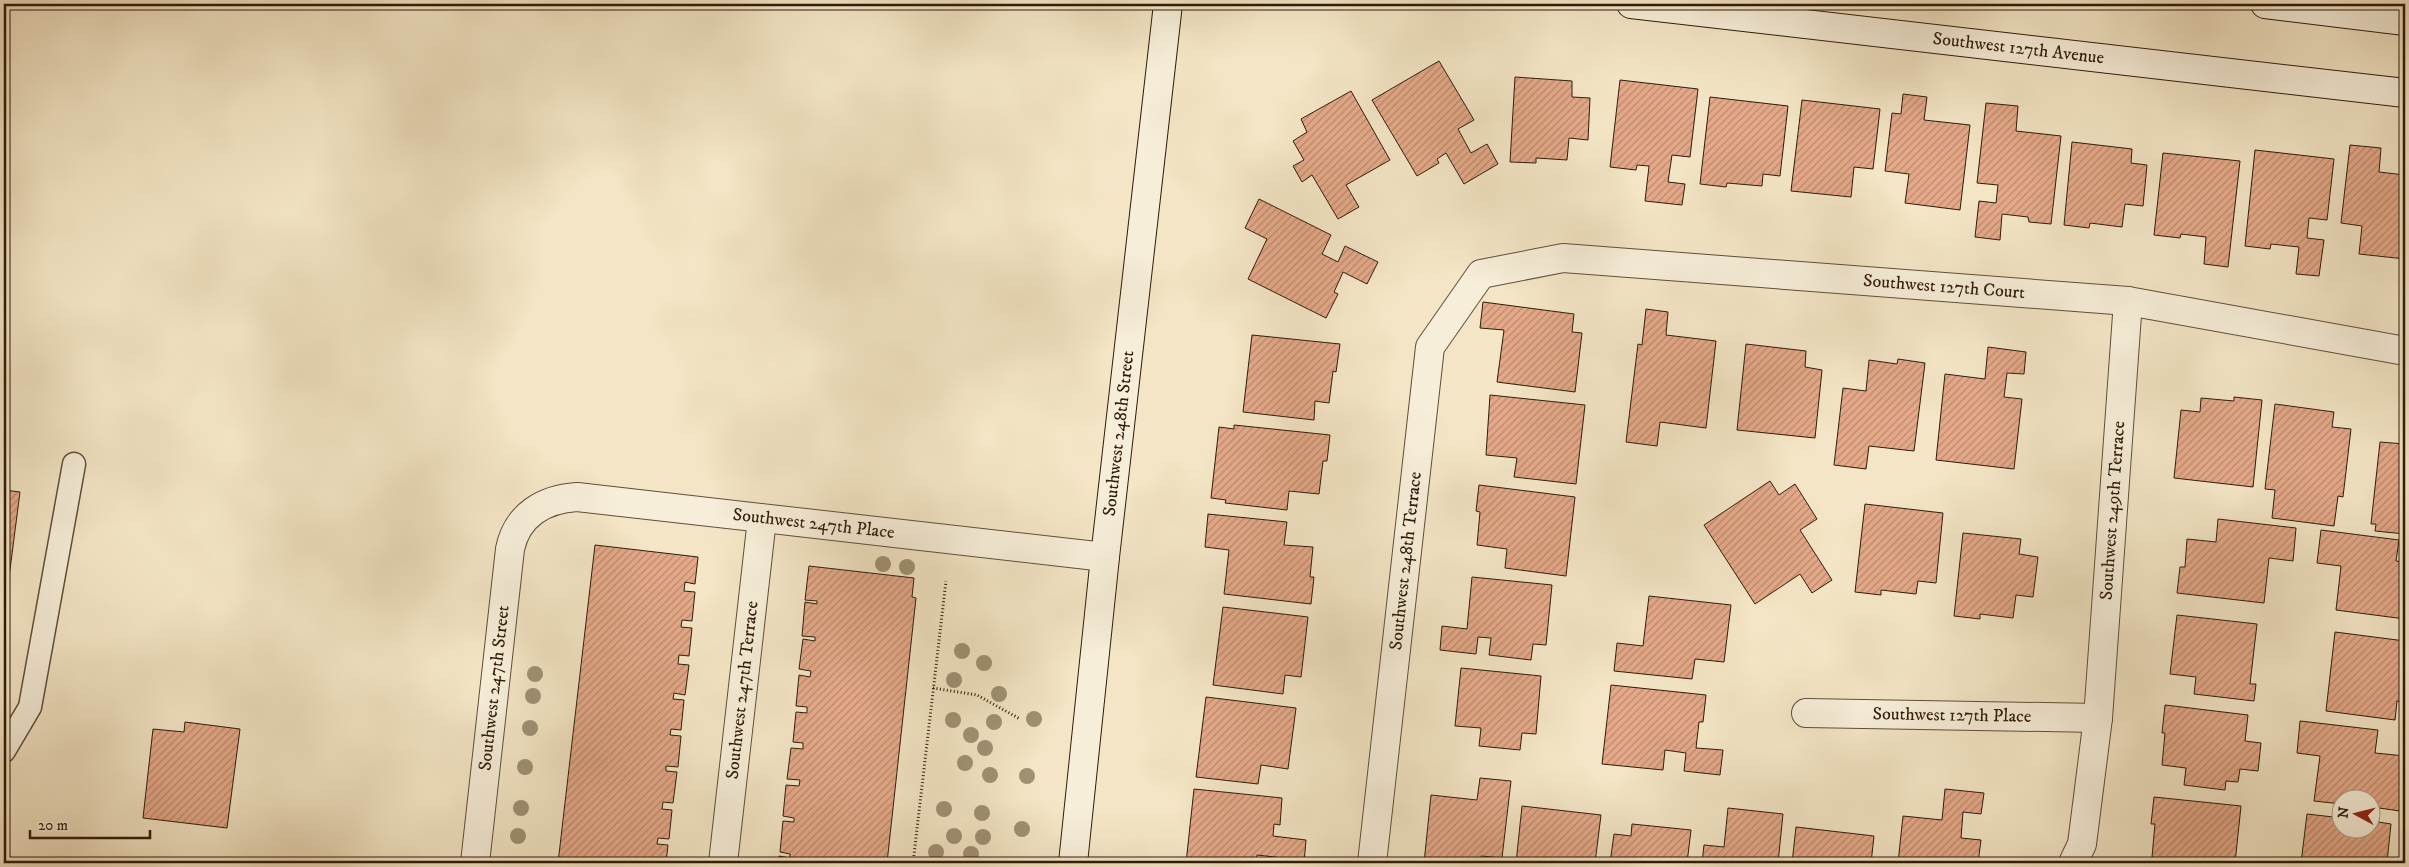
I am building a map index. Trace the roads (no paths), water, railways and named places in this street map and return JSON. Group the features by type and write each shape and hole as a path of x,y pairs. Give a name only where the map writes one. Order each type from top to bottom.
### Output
{"street":[{"name":"Southwest 248th Street","path":"1073,863 1105,557 1168,4"},
{"name":"Southwest 127th Avenue","path":"1630,4 2405,93"},
{"path":"2265,4 2405,21"},
{"name":"Southwest 127th Court","path":"1481,274 1563,258 2128,301 2405,350"},
{"name":"Southwest 248th Terrace","path":"1372,863 1430,347 1481,274"},
{"name":"Southwest 249th Terrace","path":"2073,863 2082,844 2098,718 2128,301"},
{"name":"Southwest 247th Place","path":"527,516 549,502 577,496 762,519 1105,557"},
{"name":"Southwest 247th Street","path":"475,863 510,550 516,530 527,516"},
{"name":"Southwest 247th Terrace","path":"723,863 762,519"},
{"name":"Southwest 127th Place","path":"1806,713 2098,718"}],"lane":[{"path":"4,751 30,707 74,464"}]}
